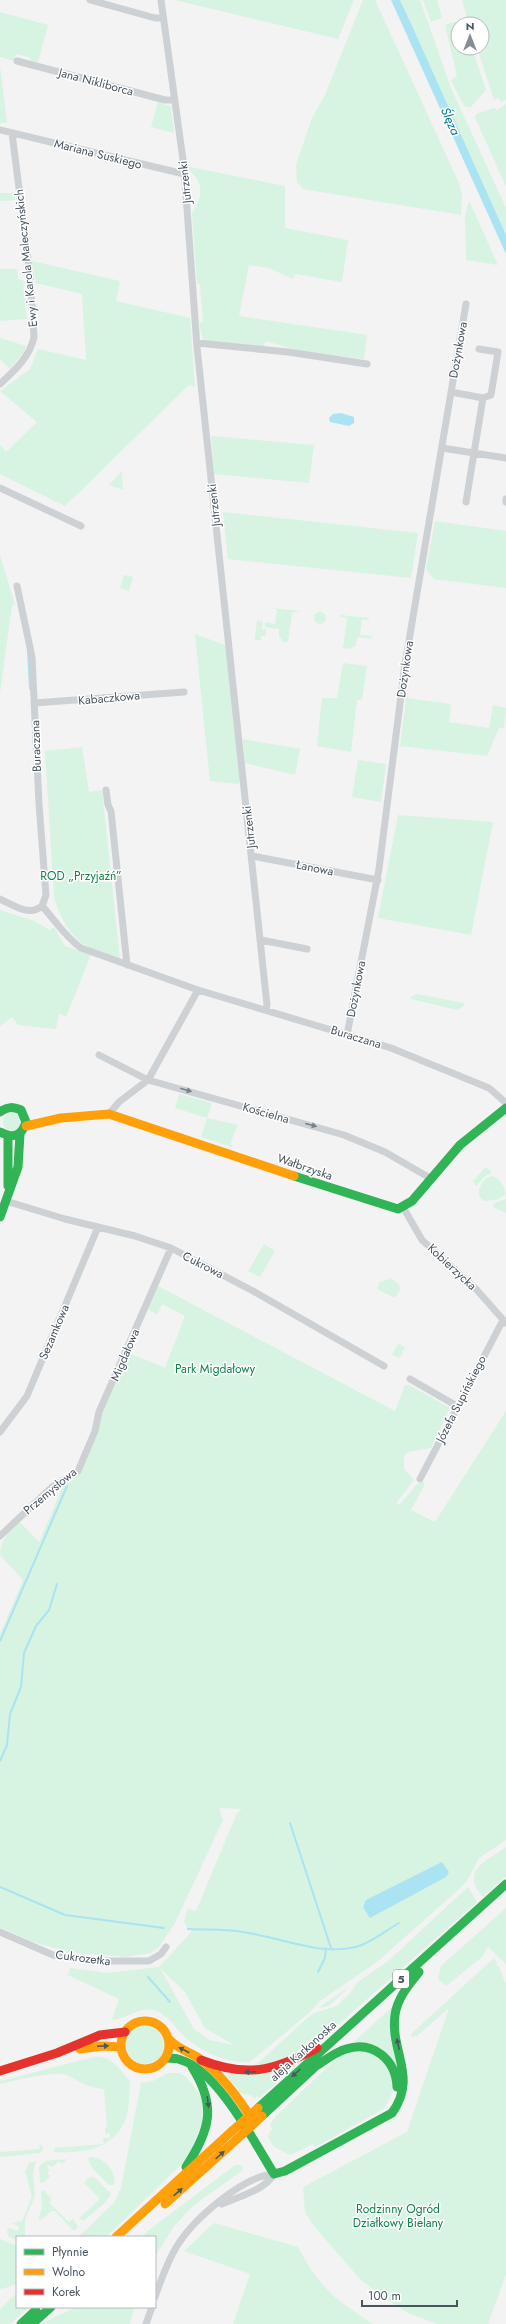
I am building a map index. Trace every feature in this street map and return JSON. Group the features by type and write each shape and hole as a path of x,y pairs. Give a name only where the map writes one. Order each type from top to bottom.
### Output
{"main road":[{"path":"0,1217 8,1191 18,1167 20,1134 26,1121 20,1109 2,1108"},
{"path":"403,1207 412,1201 430,1178 460,1145 506,1108"},
{"name":"Wałbrzyska","path":"26,1121 109,1114 392,1209 403,1207"},
{"path":"8,1191 4,1134 20,1134"},
{"name":"aleja Karkonoska","path":"128,2236 336,2038 506,1884"},
{"name":"aleja Karkonoska","path":"260,2112 316,2066 506,1893"},
{"path":"166,2058 176,2058 192,2067 218,2088 232,2106 274,2174 285,2171 392,2113 403,2096 405,2078 395,2028 395,2016 400,2000 419,1972"},
{"path":"0,2071 57,2053 100,2036 125,2032 136,2023 149,2021 162,2027 173,2045 201,2060 236,2071 264,2071 291,2063 336,2038"},
{"path":"125,2032 121,2047 128,2062 139,2069 152,2069 166,2058 169,2049 169,2039"},
{"path":"57,2053 94,2046 121,2047"},
{"path":"316,2066 337,2052 349,2047 366,2047 384,2055 395,2071 397,2085 390,2106 375,2121"},
{"path":"201,2060 230,2088 256,2126"},
{"path":"174,2184 199,2146 209,2118 207,2094 192,2067"},
{"path":"230,2088 232,2106"},
{"name":"aleja Karkonoska","path":"117,2236 174,2184 235,2135"},
{"path":"21,2324 38,2308"},
{"path":"32,2324 50,2308"}],"street":[{"path":"90,0 155,18 163,18"},
{"name":"Jutrzenki","path":"160,0 184,174 197,343 261,940 266,1010"},
{"name":"Jana Nikliborca","path":"16,61 165,100 175,100"},
{"path":"0,130 12,133"},
{"name":"Mariana Suskiego","path":"12,133 184,174"},
{"name":"Ewy i Karola Maleczyńskich","path":"0,384 25,358 32,347 34,337 30,275 12,133"},
{"name":"Dożynkowa","path":"347,1035 378,880 386,826 404,668 466,304"},
{"path":"197,343 288,352 367,364"},
{"path":"451,392 483,398 491,395 498,352 479,349"},
{"path":"466,502 483,398"},
{"path":"442,448 506,458"},
{"path":"0,488 81,526"},
{"name":"Buraczana","path":"17,586 32,657 39,811 46,895 42,906 59,925 68,938 81,948 198,990 391,1048 489,1088 506,1103"},
{"name":"Kabaczkowa","path":"34,703 184,692"},
{"path":"106,790 108,805 111,811 127,965"},
{"name":"Łanowa","path":"252,856 378,880"},
{"path":"0,899 30,911 42,906"},
{"path":"261,940 307,949"},
{"path":"109,1114 119,1102 148,1080 198,990"},
{"name":"Kościelna","path":"99,1055 148,1080 344,1135 385,1152 430,1178"},
{"name":"Cukrowa","path":"6,1201 135,1236 171,1248 253,1291 384,1366"},
{"name":"Kobierzycka","path":"403,1207 422,1240 476,1289 504,1322"},
{"name":"Sezamkowa","path":"0,1432 27,1396 98,1227"},
{"name":"Migdałowa","path":"82,1463 95,1431 99,1412 171,1248"},
{"name":"Józefa Supińskiego","path":"420,1478 457,1406 504,1322"},
{"path":"410,1379 457,1406"},
{"name":"Przemysłowa","path":"0,1536 52,1487 78,1471 82,1463"},
{"name":"Cukrozetka","path":"0,1932 53,1955 100,1961 149,1961 157,1957 166,1947"},
{"path":"156,2294 161,2278 183,2238 197,2222 244,2185 265,2174 274,2174"},
{"path":"146,2324 152,2308"}],"green space":[{"path":"175,0 354,0 338,39"},
{"path":"363,0 375,0 459,183 462,194 461,215 303,189 297,182 296,165 312,118 325,95"},
{"path":"400,0 420,0 451,88 506,208 506,235"},
{"path":"423,0 437,0 442,18 431,22"},
{"path":"462,0 506,0 506,100 501,102 498,98 494,100 480,56 490,56 490,16 467,16"},
{"path":"0,12 48,25 38,63 31,61 29,57 16,54 14,61 0,57"},
{"path":"450,23 450,46 445,25"},
{"path":"452,56 475,56 486,90 470,108 464,106 451,80 457,76"},
{"path":"0,66 7,123 0,123"},
{"path":"158,102 171,107 174,133 151,127"},
{"path":"506,104 506,187 475,117 476,114 494,108 497,110"},
{"path":"190,167 285,186 285,228 348,240 342,282 295,274 293,279 269,268 249,265 239,316 367,335 364,359 299,351 266,341 264,346 203,341 199,322 203,322 200,285 197,283 192,213 199,201 200,189 197,179 187,169"},
{"path":"0,193 14,193 15,200 0,201"},
{"path":"469,201 498,265 466,260 465,216"},
{"path":"32,261 120,281 116,301 190,318 195,387 189,385 65,506 0,474 0,445 6,452 37,422 0,391 30,369 38,349 86,360 82,294 36,283"},
{"path":"0,269 17,269 18,279 23,280 27,319 0,321"},
{"path":"0,338 26,346 24,352 10,369 0,359"},
{"path":"211,436 314,445 309,483 214,474"},
{"path":"122,471 123,490 109,485"},
{"path":"223,512 418,533 411,578 228,559"},
{"path":"435,521 506,531 506,588 434,579 426,569"},
{"path":"0,555 15,605 12,605 0,693"},
{"path":"124,575 133,577 129,591 120,588"},
{"path":"271,608 300,611 292,613 288,642 283,642 279,636 279,629 265,627 265,622 275,624 277,610"},
{"path":"320,612 324,614 326,618 324,622 320,624 316,622 314,618 316,614"},
{"path":"340,615 369,618 369,620 362,620 360,635 372,636 371,639 357,637 356,645 350,649 343,648 347,618 340,617"},
{"path":"257,620 263,622 262,629 266,629 266,636 261,636 261,640 255,640"},
{"path":"195,634 227,646 242,779 238,784 210,781"},
{"path":"343,663 367,666 362,700 357,700 351,752 317,746 322,698 337,698"},
{"path":"406,698 451,704 449,722 489,728 493,705 506,708 504,728 499,728 487,756 400,746"},
{"path":"243,739 300,749 295,775 245,763"},
{"name":"ROD „Przyjaźń”","path":"82,747 89,792 102,790 120,959 95,950 77,939 70,932 59,912 54,898 45,751"},
{"path":"358,760 386,764 381,802 352,797"},
{"path":"398,815 493,822 471,935 378,918"},
{"path":"0,910 32,920 50,930 54,927 65,946 91,955 66,1017 59,1013 56,1029 18,1025 12,1017 0,1026"},
{"path":"417,994 464,1003 464,1006 457,1010 411,999 410,997"},
{"path":"179,1094 212,1103 207,1118 175,1108"},
{"path":"12,1113 18,1116 21,1122 18,1128 12,1131 6,1128 3,1122 6,1116"},
{"path":"207,1118 238,1125 231,1142 232,1147 201,1137"},
{"path":"486,1167 491,1171 491,1173 485,1176 476,1186 473,1181"},
{"path":"491,1176 497,1178 501,1183 505,1195 496,1200 484,1201 480,1198 479,1191 483,1182"},
{"path":"506,1199 506,1213 493,1207 494,1203"},
{"path":"264,1244 275,1251 260,1277 248,1271"},
{"path":"391,1278 399,1284 400,1290 395,1298 377,1289 380,1282"},
{"name":"Park Migdałowy","path":"158,1286 395,1411 405,1385 409,1385 450,1408 431,1448 408,1452 404,1456 404,1469 414,1480 396,1503 400,1504 417,1484 423,1482 425,1484 411,1510 435,1522 506,1411 506,1840 479,1858 467,1881 377,1962 320,2001 310,2012 250,2062 223,2059 205,2051 183,2035 166,2017 153,2010 142,2010 122,2018 112,2019 119,1999 68,1975 70,1968 107,1973 159,1967 193,1930 188,1930 184,1921 188,1909 196,1911 237,1813 242,1809 219,1808 223,1820 175,1923 159,1947 151,1953 125,1957 69,1952 33,1942 0,1927 0,1634 23,1580 0,1555 0,1549 3,1540 20,1522 39,1542 64,1484 79,1474 104,1409 130,1349 133,1350 131,1354 165,1368 185,1316 162,1304 157,1315 148,1309","holes":["160,1968 185,1992 205,2028 234,2045 209,2040 194,2029"]},
{"path":"398,1344 405,1347 404,1350 401,1350 403,1353 399,1358 392,1355"},
{"path":"506,1847 506,1876 483,1897 474,1879 475,1873 478,1867"},
{"path":"468,1887 477,1902 323,2038 290,2059 250,2067 258,2063 312,2014 337,2006 351,1992 358,1982 387,1962"},
{"path":"506,1908 506,1964 488,1947 482,1957 446,1986 438,1979 441,1966"},
{"name":"Rodzinny Ogród Działkowy Bielany","path":"494,1958 497,1963 496,1967 498,1965 506,1984 506,2274 488,2324 437,2324 408,2313 380,2295 359,2278 314,2226 305,2212 303,2187 407,2132 449,2008 466,1993 417,2036 412,2037 411,2034"},
{"path":"349,1987 329,2006 318,2008"},
{"path":"393,2006 399,2066 354,2042"},
{"path":"145,2026 155,2029 161,2035 164,2045 161,2055 155,2061 145,2064 135,2061 129,2055 126,2045 129,2035 135,2029"},
{"path":"365,2050 389,2065 393,2091 385,2108 315,2147 313,2144 290,2155 273,2146 268,2137 270,2131 273,2130 270,2125 276,2116 342,2054"},
{"path":"94,2057 105,2058 110,2061 130,2081 129,2104 126,2118 115,2136 104,2144 103,2138 110,2138 110,2133 105,2134 105,2127 107,2127 104,2089 89,2086 62,2074 34,2076 0,2084 0,2081"},
{"path":"303,2060 259,2098 257,2096 254,2099 250,2095 242,2094 225,2074"},
{"path":"169,2073 180,2073 187,2078 200,2095 206,2114 187,2159 107,2236 79,2236 114,2203 121,2188 141,2083 153,2081"},
{"path":"39,2144 42,2145 43,2150 40,2153 0,2157 0,2152 40,2149"},
{"path":"103,2144 87,2150 76,2152 54,2152 54,2148"},
{"path":"90,2157 100,2159 105,2162 113,2175 114,2185 109,2185 92,2168 88,2159"},
{"path":"67,2159 62,2164 59,2161 52,2167 49,2165 47,2167 49,2170 47,2173 50,2176 43,2183 40,2182 39,2167 45,2161"},
{"path":"36,2161 33,2173 35,2196 25,2219 25,2236 16,2236 16,2240 9,2237 7,2232 8,2228 18,2231 19,2227 12,2223 22,2221 32,2197 25,2171 29,2163"},
{"path":"235,2165 241,2165 243,2170 194,2205 174,2226 156,2255 156,2236 141,2236"},
{"path":"94,2177 111,2194 105,2203 83,2221 79,2218 100,2199 84,2183 88,2178"},
{"path":"43,2190 52,2199 49,2203 69,2222 73,2219 78,2227 74,2231 55,2211 51,2211 43,2219 38,2220 42,2208 41,2192"},
{"path":"214,2223 298,2247 313,2273 321,2283 349,2308 373,2324 233,2324 250,2274 184,2251"},
{"path":"0,2239 16,2246 16,2284 2,2289 0,2288"},
{"path":"16,2294 16,2308 28,2308 10,2324 0,2324 0,2309"},
{"path":"73,2308 134,2308 130,2324 43,2324"}],"water":[{"name":"Ślęza","path":"391,0 400,0 413,28 506,235 506,254"},
{"path":"341,413 354,417 354,423 349,426 330,422 329,418 333,414"},
{"path":"442,1862 449,1872 446,1877 370,1918 363,1907 366,1900"}],"waterway":[{"path":"28,652 30,689"},
{"path":"0,1641 67,1486"},
{"path":"0,1761 7,1745 10,1714 21,1687 24,1653 36,1626 49,1610 57,1584"},
{"path":"290,1823 331,1948"},
{"path":"0,1887 65,1915 164,1928"},
{"path":"188,1929 236,1931 257,1934 314,1948 342,1949 356,1947 367,1943 399,1923"},
{"path":"318,1972 325,1958 326,1948"},
{"path":"148,1977 170,2002"}],"traffic: fast":[{"path":"0,1112 10,1108 21,1110 26,1122 22,1130 16,1135 13,1136 0,1132"},
{"path":"294,1176 398,1209 412,1201 460,1145 506,1108"},
{"path":"0,1217 18,1167 20,1134"},
{"path":"8,1136 8,1186"},
{"path":"258,2108 506,1884"},
{"path":"285,2171 392,2113 403,2088 403,2076 396,2041 396,2009 401,1998 419,1972"},
{"path":"316,2066 342,2050 365,2047 381,2054 388,2061 396,2077 397,2087"},
{"path":"166,2058 176,2058 195,2066 208,2078 234,2109 274,2174 285,2171"},
{"path":"262,2116 316,2066"},
{"path":"186,2167 201,2141 207,2118 205,2094 192,2067"},
{"path":"32,2324 50,2308"},
{"path":"21,2324 36,2310"}],"traffic: slow":[{"path":"26,1126 61,1118 109,1114 294,1176"},
{"path":"140,2021 150,2021 162,2028 169,2040 169,2045 169,2050 162,2062 150,2069 140,2069 132,2065 125,2058 121,2050 121,2040 125,2032 132,2025 140,2021"},
{"path":"169,2039 180,2048 200,2059 216,2072 236,2096 254,2122"},
{"path":"80,2049 103,2046 121,2047"},
{"path":"232,2131 258,2108"},
{"path":"237,2139 262,2116"},
{"path":"117,2236 232,2131"},
{"path":"165,2204 237,2139"}],"traffic: jam":[{"path":"0,2071 57,2053 100,2035 125,2032"},
{"path":"201,2060 217,2066 232,2069 260,2069 274,2067 302,2056 317,2048"}]}
